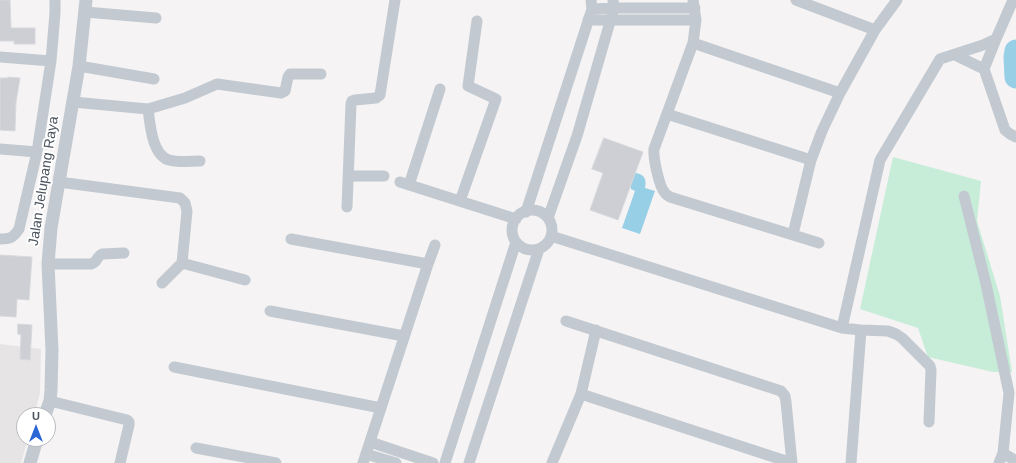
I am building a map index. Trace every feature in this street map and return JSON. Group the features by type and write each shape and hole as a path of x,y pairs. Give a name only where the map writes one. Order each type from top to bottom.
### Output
{"street":[{"path":"0,238 13,238 19,229 37,152 51,61 55,0"},
{"path":"346,207 351,104 355,100 376,98 380,95 395,0"},
{"path":"796,0 875,30"},
{"path":"793,234 810,160 822,131 840,93 875,30 897,0"},
{"path":"1012,0 984,69 1006,130 1016,137"},
{"path":"526,212 588,20 591,4 694,4 696,20 693,44 653,154 654,162 665,194 670,197 819,243"},
{"path":"548,218 577,136 610,21 613,4"},
{"path":"85,6 156,18"},
{"name":"Jalan Jelupang Raya","path":"48,407 50,401 52,350 48,264 51,228 79,66 85,6"},
{"path":"588,20 696,20"},
{"path":"460,201 496,99 468,86 478,21"},
{"path":"842,328 880,160 940,59 983,45 996,39"},
{"path":"693,44 840,93"},
{"path":"955,55 984,69"},
{"path":"0,57 51,61"},
{"path":"79,66 154,79"},
{"path":"73,102 148,110 185,98 217,84 281,93 285,91 290,74 321,74"},
{"path":"440,89 405,184 516,219"},
{"path":"148,110 155,144 159,152 166,159 176,161 200,161"},
{"path":"667,114 810,160"},
{"path":"0,149 37,152"},
{"path":"348,176 384,176"},
{"path":"59,182 180,198 185,203 188,211 182,263 162,283"},
{"path":"964,196 986,284 1009,393 1001,458 1016,461"},
{"path":"469,463 539,249 551,236 551,224 544,214 532,210 520,214 516,219 512,231 516,242 521,247 526,249 539,249"},
{"path":"551,236 842,328 888,331 896,334 930,366 929,422"},
{"path":"291,239 428,264"},
{"path":"445,463 516,242"},
{"path":"396,463 364,458 435,246"},
{"path":"48,264 91,264 95,262 99,255 124,253"},
{"path":"182,263 245,280"},
{"path":"270,311 404,336"},
{"path":"566,321 781,391 785,396 786,402 792,463 581,394"},
{"path":"552,463 581,394 596,330"},
{"path":"850,463 861,330"},
{"path":"174,368 381,408"},
{"path":"50,401 127,420 130,425 120,463"},
{"path":"370,442 433,463"},
{"path":"30,463 35,447"},
{"path":"196,448 276,463"}],"shaded area":[{"path":"0,344 41,349 40,393 36,407 16,407 16,447 26,447 21,463 0,463"}],"green space":[{"path":"893,157 981,181 977,221 1000,296 1012,372 993,372 928,357 918,328 860,309"}],"water":[{"path":"635,173 643,176 646,182 645,188 655,191 640,234 622,228 635,191 631,189 630,185"}],"building":[{"path":"0,0 10,0 11,28 35,28 35,44 14,44 14,41 0,41"},
{"path":"0,78 20,78 16,102 15,131 0,130"},
{"path":"604,138 643,152 618,220 590,210 603,173 592,169"},
{"path":"0,255 32,257 29,300 17,299 16,317 0,316"},
{"path":"18,324 32,325 30,360 20,359 21,335 18,334"}],"waterway":[{"path":"1016,51 1016,77"}]}
